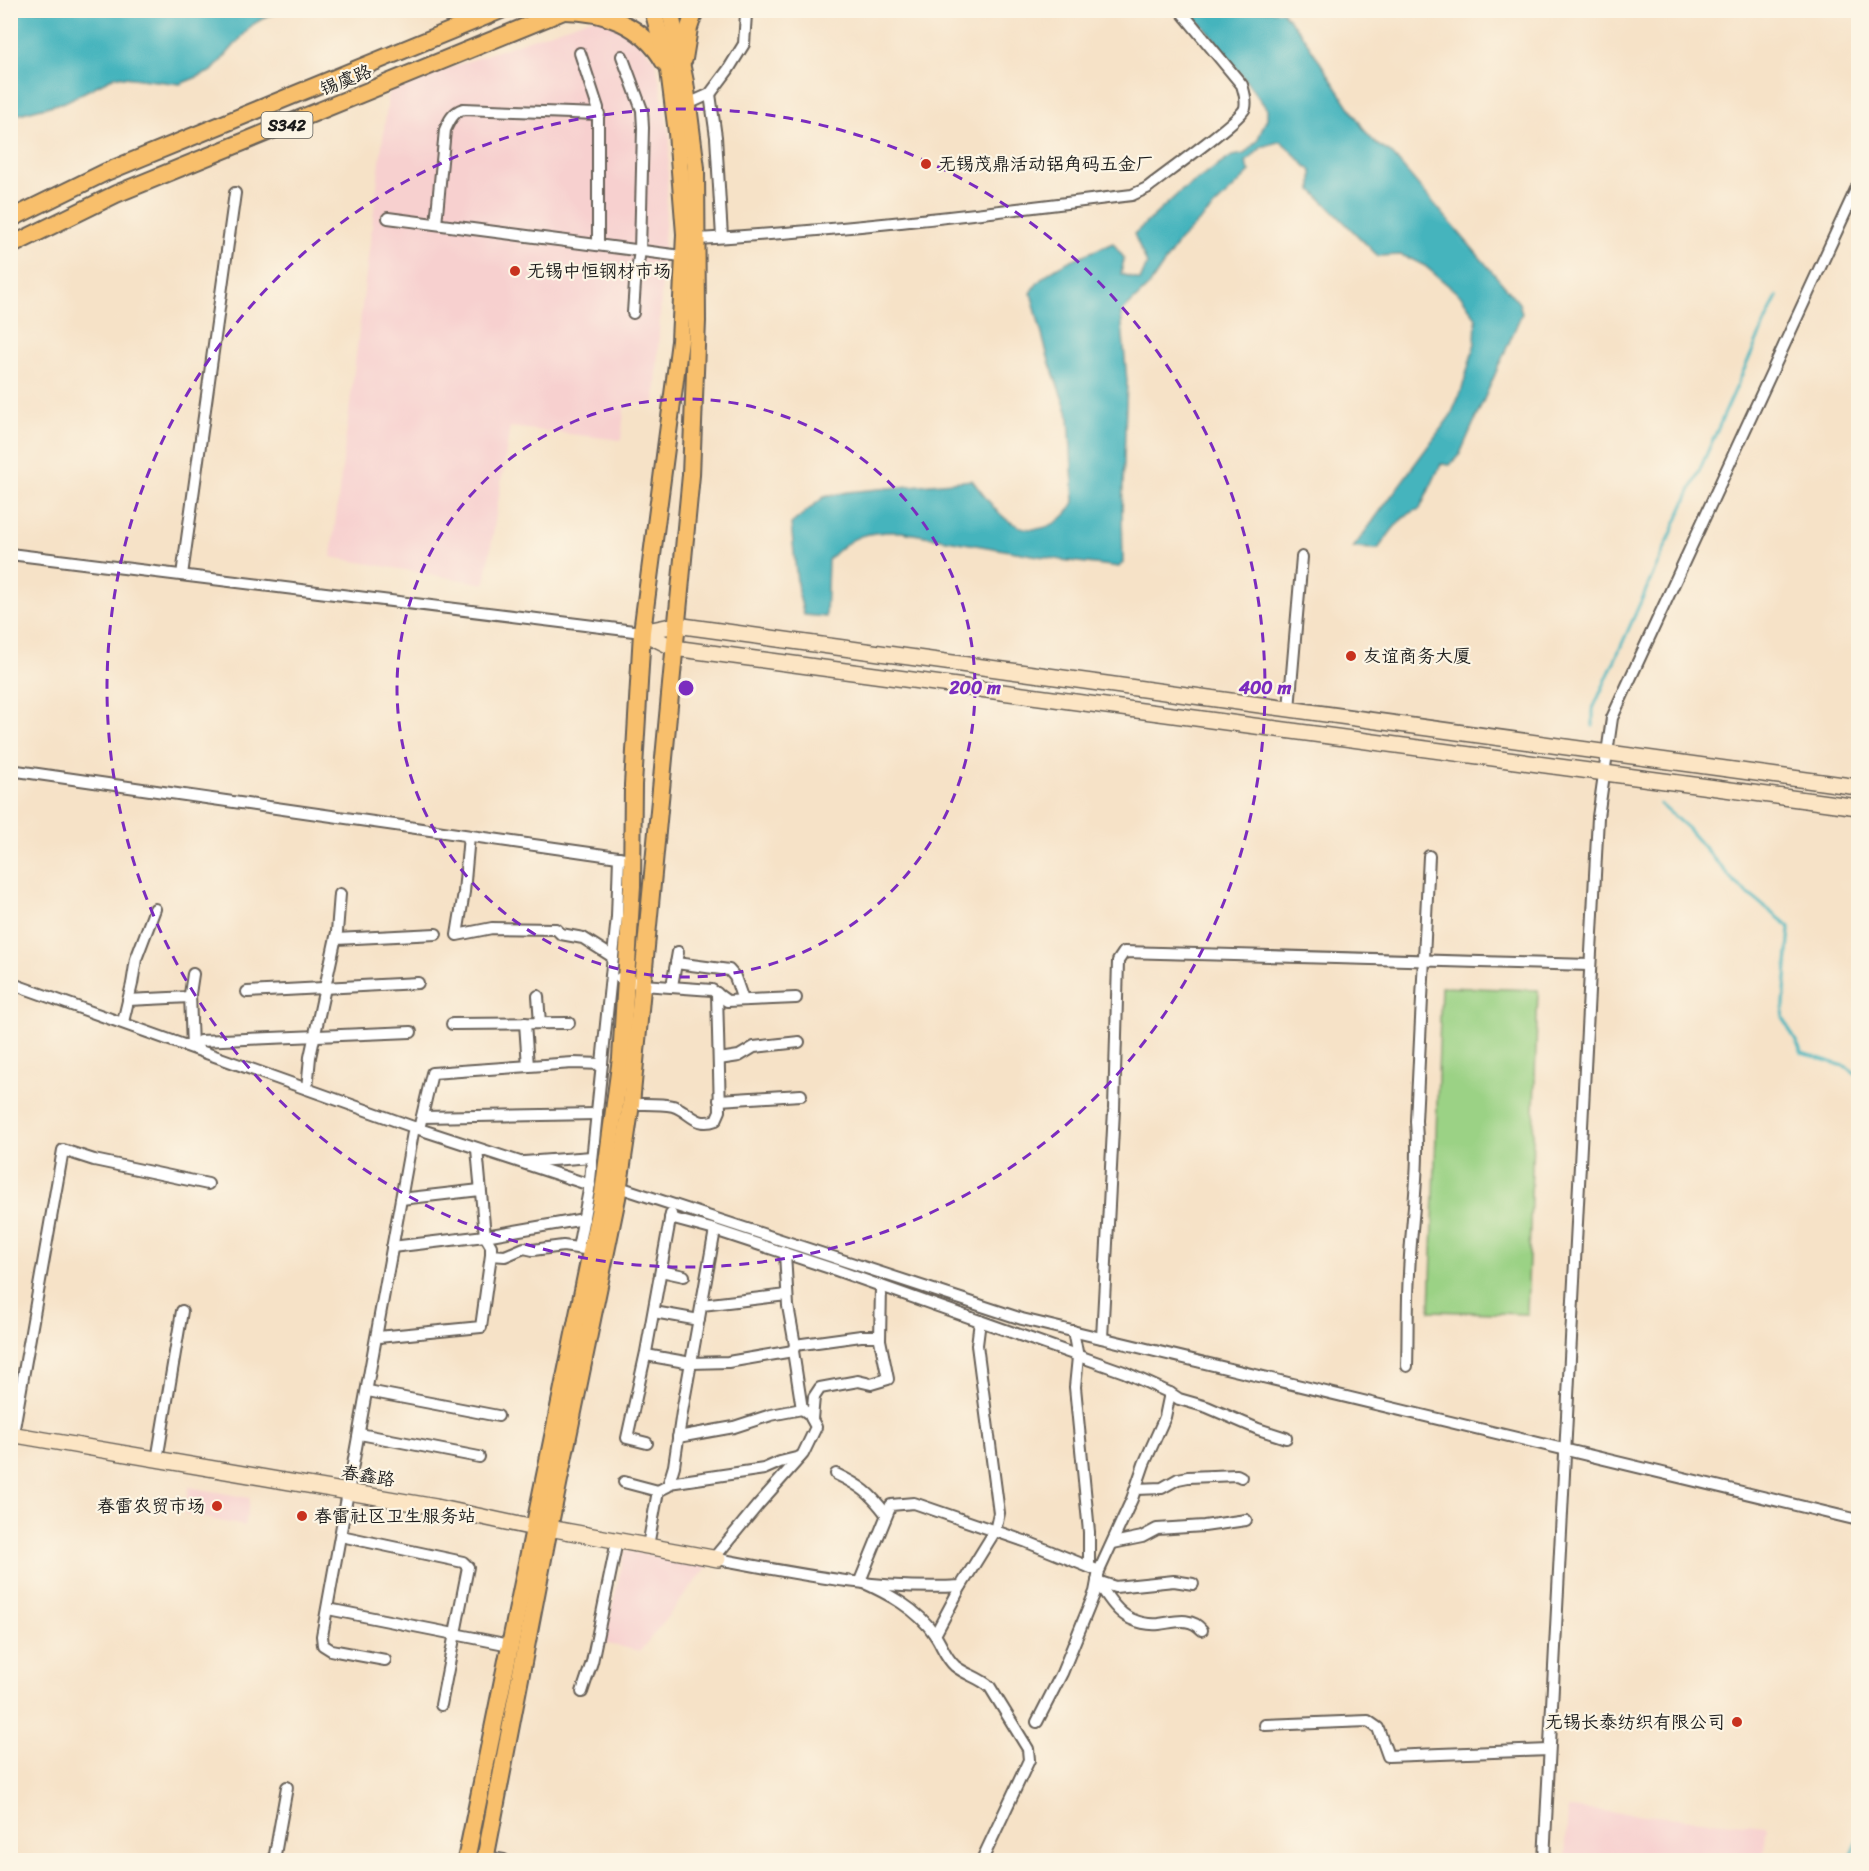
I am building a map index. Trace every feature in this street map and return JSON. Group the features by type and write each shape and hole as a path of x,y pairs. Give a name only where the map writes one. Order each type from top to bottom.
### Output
{"main road":[{"name":"锡虞路","path":"10,219 106,172 501,10"},
{"path":"485,1859 584,1249 603,1193 621,1058 619,977 625,858 633,785 642,632 691,257 698,239 696,168 688,104 654,10"},
{"path":"466,1860 510,1645 619,1187 631,1104 691,476 691,257 684,223 677,134 676,70 670,10"},
{"path":"676,70 695,10"},
{"name":"锡虞路","path":"10,246 116,194 565,11"},
{"path":"565,11 596,13 626,25 651,44 676,70"},
{"path":"642,632 676,625 1858,787"},
{"path":"642,632 674,648 1858,807"},
{"name":"春鑫路","path":"12,1430 158,1457 513,1516 539,1527 716,1558"}],"street":[{"path":"698,239 947,217 1132,195 1147,188 1228,126 1244,108 1246,98 1242,85 1180,10"},
{"path":"688,104 710,94 744,44 746,14"},
{"path":"580,53 599,114 598,245"},
{"path":"622,56 642,110 640,251 634,283 633,313"},
{"path":"710,94 716,137 723,237"},
{"path":"436,224 445,130 459,110 599,114"},
{"path":"1544,1860 1598,817 1612,718 1858,185"},
{"path":"182,575 235,193"},
{"path":"388,218 691,257"},
{"path":"10,554 642,632"},
{"path":"1289,709 1302,557"},
{"path":"10,770 625,858 613,957 619,977 602,1064 590,1185 584,1219 584,1249 563,1246 533,1250 524,1248 505,1256 490,1255"},
{"path":"469,836 464,892 457,934 492,928 556,929 561,934 583,938 613,957"},
{"path":"1407,1366 1408,1273 1418,1137 1416,1121 1429,856"},
{"path":"307,1089 310,1058 336,939 340,894"},
{"path":"123,1022 136,959 155,909"},
{"path":"336,939 436,934"},
{"path":"1102,1338 1114,1110 1118,961 1124,952 1590,965"},
{"path":"672,986 677,957 729,970 735,977 743,1000"},
{"path":"192,1047 190,997 193,974"},
{"path":"619,977 643,985 712,990 727,1001 796,998"},
{"path":"10,983 396,1121 590,1185"},
{"path":"247,992 418,983"},
{"path":"631,1104 670,1105 678,1107 693,1119 711,1122 718,1117 717,993"},
{"path":"537,996 540,1023"},
{"path":"128,1000 190,997"},
{"path":"525,1023 528,1066"},
{"path":"452,1024 568,1023"},
{"path":"192,1047 200,1041 411,1032"},
{"path":"718,1059 739,1056 754,1047 799,1042"},
{"path":"385,1660 331,1650 323,1645 322,1636 401,1200 432,1072 602,1064"},
{"path":"719,1100 801,1095"},
{"path":"422,1117 597,1114"},
{"path":"378,1337 481,1327 491,1246 484,1236 477,1149"},
{"path":"10,1451 63,1150 94,1160 208,1184"},
{"path":"519,1163 592,1157"},
{"path":"619,1187 1022,1318 1858,1520"},
{"path":"401,1200 480,1190"},
{"path":"647,1443 627,1438 646,1355 673,1204"},
{"path":"670,1218 785,1253 1124,1372 1170,1392 1179,1399 1207,1407 1258,1430 1286,1438"},
{"path":"392,1247 484,1236 584,1219"},
{"path":"624,1482 658,1491 668,1486 674,1466 715,1230"},
{"path":"785,1253 802,1409"},
{"path":"661,1271 684,1276"},
{"path":"812,1419 814,1397 820,1388 858,1381 871,1384 888,1378 880,1336 881,1287"},
{"path":"702,1305 788,1294"},
{"path":"158,1457 182,1311"},
{"path":"654,1312 699,1320"},
{"path":"935,1635 961,1586 995,1531 999,1513 977,1345 980,1321"},
{"path":"1037,1722 1062,1673 1095,1592 1076,1387 1078,1357 1074,1331"},
{"path":"646,1355 691,1363 728,1362 861,1336 880,1336"},
{"path":"368,1391 498,1416"},
{"path":"1095,1573 1113,1543 1136,1489 1144,1464 1165,1417 1170,1392"},
{"path":"678,1437 734,1427 771,1415 802,1409 809,1414 816,1426 811,1440 800,1457 716,1558 796,1573 860,1581 936,1587 961,1586"},
{"path":"360,1434 479,1457"},
{"path":"669,1483 764,1469 800,1457"},
{"path":"836,1474 854,1482 871,1494 886,1514"},
{"path":"1136,1489 1162,1488 1178,1479 1188,1477 1237,1475 1241,1477"},
{"path":"648,1546 658,1491"},
{"path":"860,1581 891,1505 914,1503 995,1531 1095,1573 1115,1587 1174,1581 1193,1584"},
{"path":"1113,1543 1142,1537 1157,1529 1218,1525 1246,1520"},
{"path":"341,1536 464,1562 468,1567 441,1705"},
{"path":"582,1692 592,1662 617,1540"},
{"path":"1095,1573 1112,1602 1129,1618 1148,1624 1186,1620 1197,1624 1202,1630"},
{"path":"860,1581 882,1591 914,1612 935,1635 947,1657 957,1667 982,1680 990,1687 1028,1749 1029,1760 982,1860"},
{"path":"328,1609 510,1645"},
{"path":"1265,1725 1368,1721 1378,1728 1388,1756 1549,1750"},
{"path":"274,1860 287,1787"},
{"path":"485,1859 504,1860"}],"shaded area":[{"name":"无锡中恒钢材市场","path":"614,11 656,62 670,140 655,404 625,402 621,440 510,427 485,584 331,557 389,89"},
{"name":"春雷农贸市场","path":"189,1487 250,1498 245,1526 184,1514"},
{"path":"625,1550 708,1566 640,1651 604,1643"},
{"path":"1568,1808 1767,1826 1763,1860 1565,1860"}],"green space":[{"path":"1441,987 1538,990 1527,1314 1430,1311"}],"water":[{"path":"11,10 283,11 267,16 252,25 212,71 180,84 116,76 65,102 11,116"},
{"path":"1189,11 1282,11 1303,36 1367,134 1376,144 1391,153 1519,303 1522,313 1460,454 1450,465 1441,464 1420,509 1401,520 1378,549 1353,548 1451,415 1462,389 1475,343 1476,318 1462,297 1425,266 1401,255 1378,256 1312,190 1312,172 1281,141 1262,147 1246,162 1250,172 1179,241 1149,286 1121,313 1127,381 1122,512 1123,562 1119,567 1061,560 902,532 879,532 853,539 828,560 826,617 804,615 798,591 791,524 824,497 848,492 972,480 992,506 1006,519 1016,525 1035,529 1053,524 1068,511 1074,502 1069,417 1049,361 1031,293 1037,283 1056,268 1113,243 1124,258 1121,274 1140,280 1147,264 1134,234 1181,191 1232,156 1244,154 1257,141 1267,118 1267,109 1213,37"}],"waterway":[{"path":"1593,726 1593,709 1777,296"},
{"path":"1660,804 1687,828 1736,884 1790,927 1783,1017 1802,1053 1847,1067 1858,1075"},
{"path":"1842,1860 1852,1855 1858,1840"}],"place":[{"name":"无锡茂鼎活动铝角码五金厂","path":"926,164"},
{"name":"无锡中恒钢材市场","path":"515,271"},
{"name":"友谊商务大厦","path":"1351,656"},
{"name":"春雷农贸市场","path":"217,1506"},
{"name":"春雷社区卫生服务站","path":"302,1516"},
{"name":"无锡长泰纺织有限公司","path":"1737,1722"}]}
